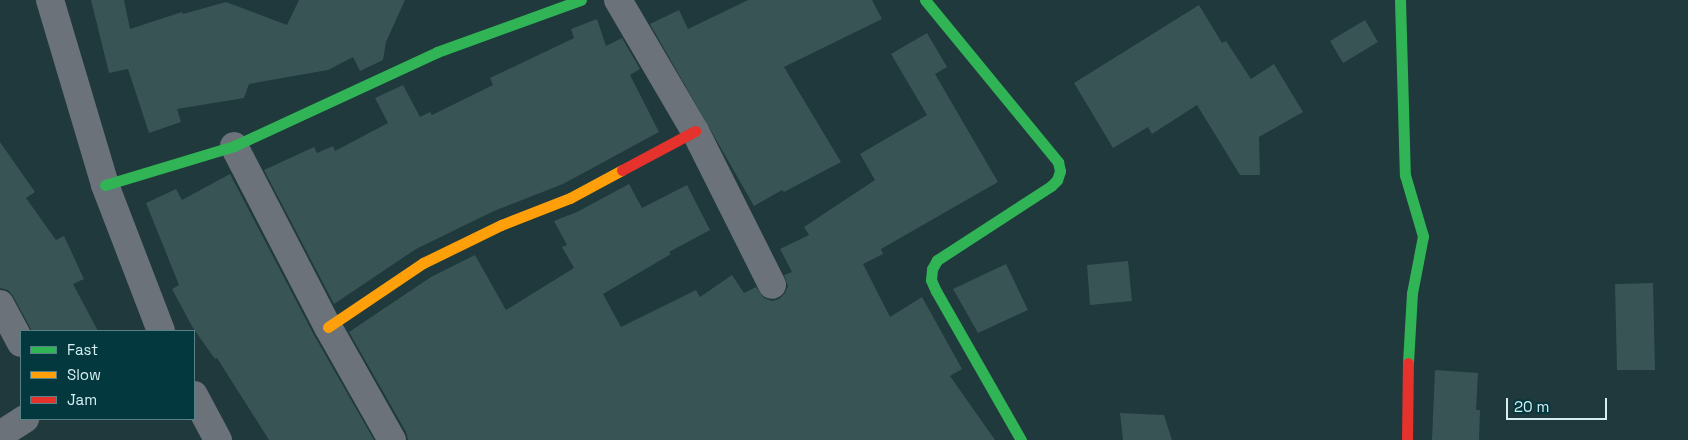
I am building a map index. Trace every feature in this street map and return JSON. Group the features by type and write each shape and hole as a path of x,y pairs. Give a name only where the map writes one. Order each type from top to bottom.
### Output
{"street":[{"path":"50,0 105,185 161,330"},
{"path":"105,185 234,146 437,52 581,0"},
{"path":"618,0 695,131 772,285"},
{"path":"925,0 1058,162 1060,171 1057,180 1051,186 937,260 932,269 931,280 936,290 1021,440"},
{"path":"1400,0 1406,176 1423,236 1412,293 1408,353 1407,440"},
{"path":"328,327 423,263 501,225 570,198 695,131"},
{"path":"234,146 328,327 392,440"},
{"path":"0,304 20,341"},
{"path":"195,397 218,440"},
{"path":"0,435 23,420"}],"building":[{"path":"91,0 124,0 130,29 182,12 183,14 226,2 287,25 299,0 405,0 386,42 383,60 360,71 353,57 328,70 249,84 244,98 177,109 181,122 149,133 128,69 109,73"},
{"path":"748,0 872,0 882,19 784,67 841,162 784,192 782,190 754,206 650,24 679,10 688,29"},
{"path":"1199,5 1222,43 1226,41 1251,79 1274,64 1303,112 1259,137 1260,175 1240,175 1197,105 1152,134 1148,127 1113,148 1074,83"},
{"path":"597,19 606,46 622,38 640,69 630,75 659,132 563,184 494,211 416,249 334,304 264,170 314,147 317,153 333,146 335,151 388,123 375,98 403,85 420,117 430,112 432,115 493,85 490,78 574,38 571,29"},
{"path":"1365,20 1378,42 1343,63 1330,41"},
{"path":"927,33 947,67 935,74 998,182 881,249 883,254 863,264 890,317 922,297 962,369 950,376 995,440 408,440 406,432 349,332 431,277 475,255 506,310 574,268 562,247 567,245 554,221 577,212 629,184 642,208 687,185 710,230 669,252 671,254 603,294 621,327 696,290 700,297 732,275 744,293 756,287 764,298 772,301 779,299 785,293 788,286 784,275 792,272 780,249 809,235 804,227 875,180 860,154 927,115 891,54"},
{"path":"0,142 35,192 26,198 56,240 64,236 84,279 73,284 97,330 31,330 13,296 8,290 0,288"},
{"path":"230,174 314,335 374,440 269,440 217,358 215,359 193,328 172,289 179,285 146,203 176,189 182,200"},
{"path":"1128,261 1132,301 1090,305 1087,265"},
{"path":"1006,264 1028,310 978,333 953,289"},
{"path":"1653,283 1655,370 1617,370 1615,284"},
{"path":"1435,370 1478,373 1476,410 1480,410 1479,440 1432,440"},
{"path":"1120,413 1164,415 1172,440 1123,440"}],"traffic: fast":[{"path":"105,185 234,146 437,52 581,0"},
{"path":"925,0 1058,162 1060,171 1057,180 1051,186 937,260 932,269 931,280 936,291 1021,440"},
{"path":"1400,0 1405,175 1423,236 1412,293 1408,363"}],"traffic: slow":[{"path":"328,327 423,263 501,225 570,198 622,170"}],"traffic: jam":[{"path":"622,170 695,131"},
{"path":"1407,440 1408,363"}]}
